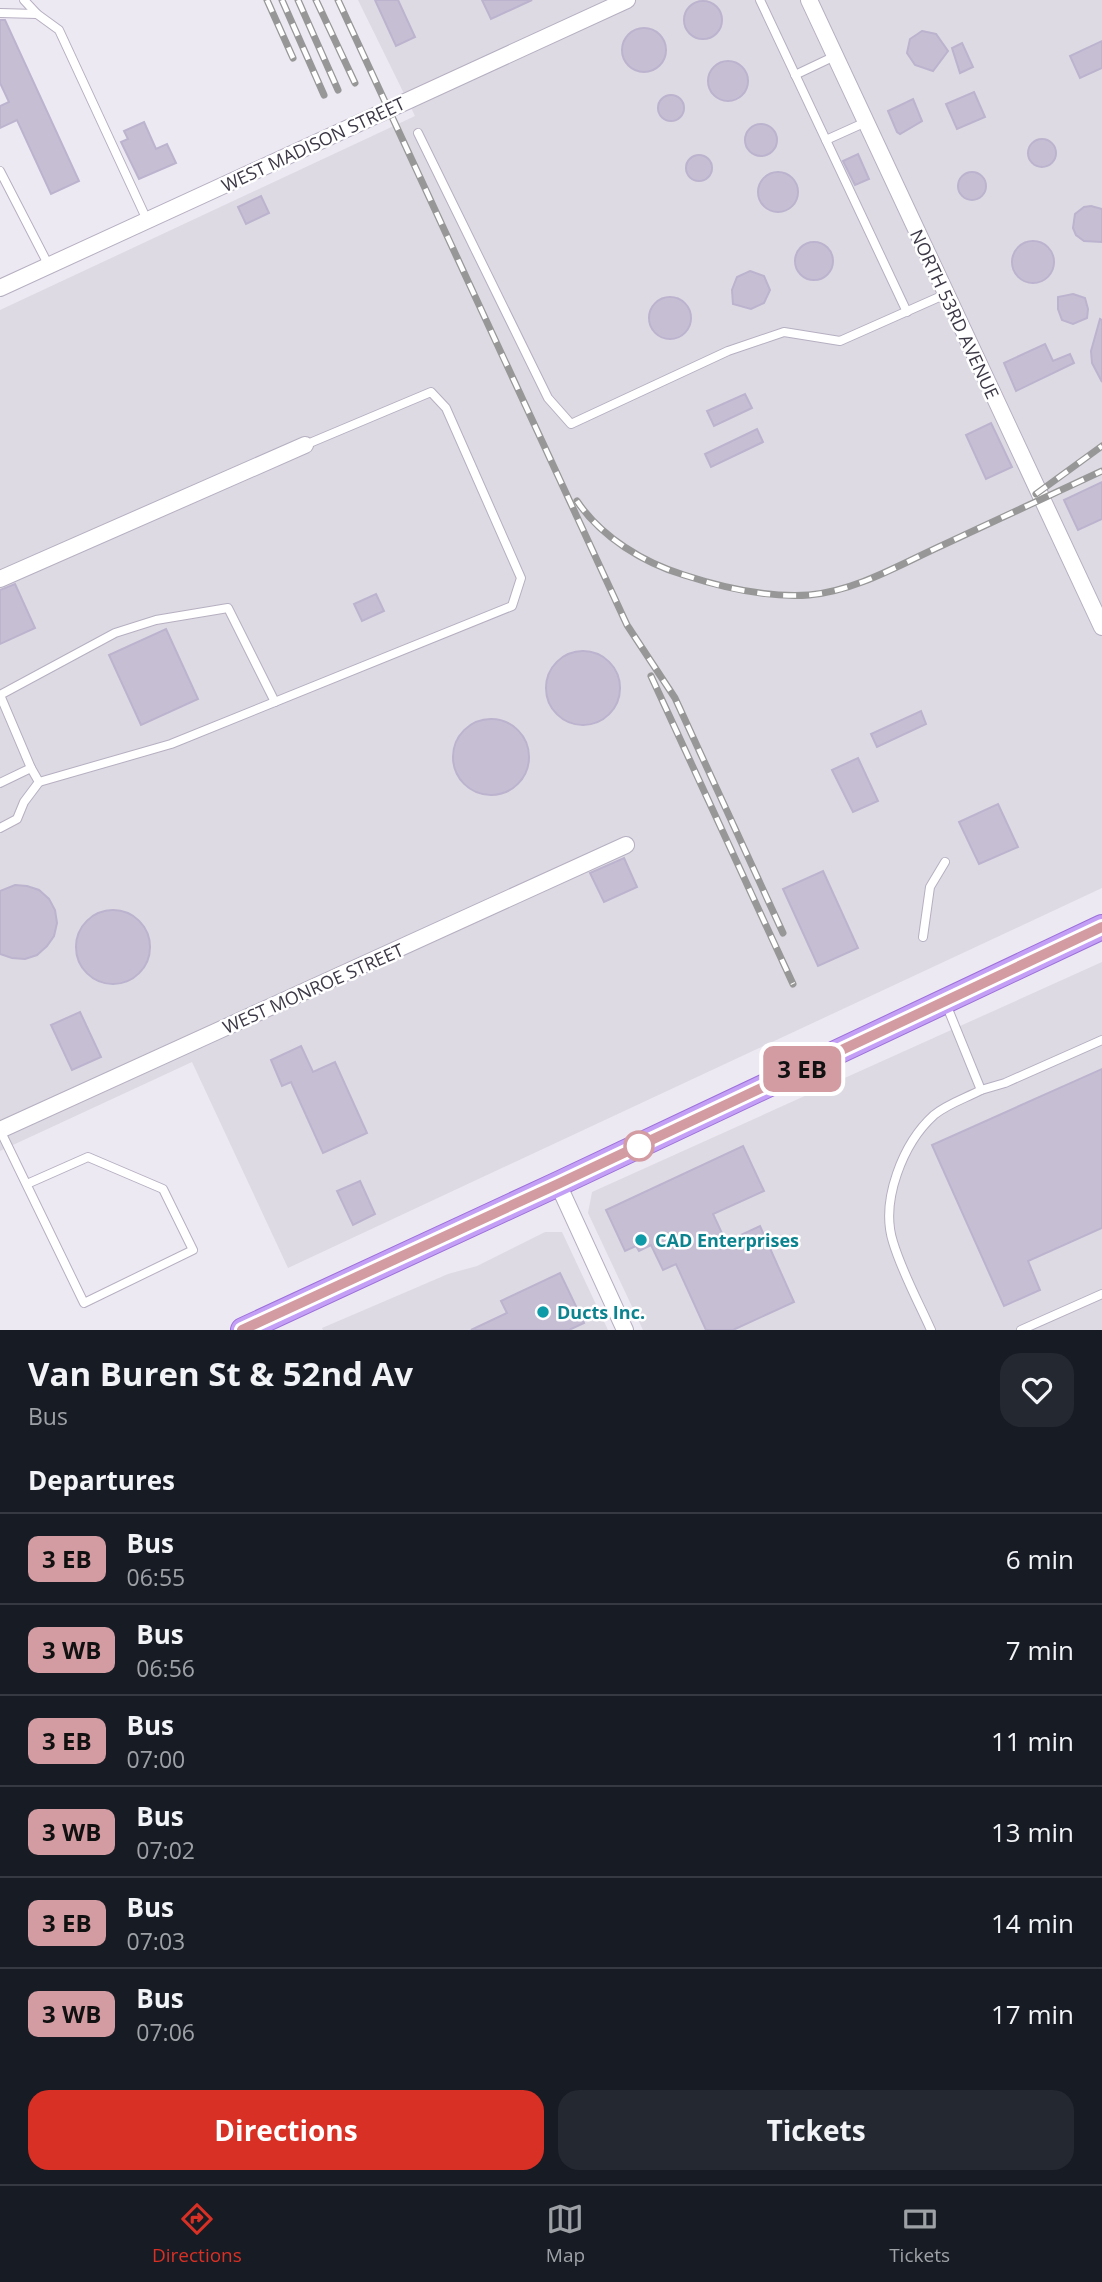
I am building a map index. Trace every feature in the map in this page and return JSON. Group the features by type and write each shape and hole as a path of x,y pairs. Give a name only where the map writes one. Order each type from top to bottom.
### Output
{"main road":[{"path":"251,1328 1102,927"}],"street":[{"name":"WEST MADISON STREET","path":"0,288 599,6 627,0"},
{"name":"NORTH 53RD AVENUE","path":"809,0 1102,627"},
{"path":"0,579 305,445"},
{"name":"WEST MONROE STREET","path":"0,1130 626,845"},
{"path":"558,1184 625,1330"}],"lane":[{"path":"24,0 59,30 147,220"},
{"path":"761,0 907,312"},
{"path":"0,13 37,13"},
{"path":"795,75 835,56"},
{"path":"826,140 866,122"},
{"path":"418,133 548,398 571,424 728,351 784,332 840,341 946,294"},
{"path":"0,171 49,266"},
{"path":"0,828 17,819 24,802 39,782 171,744 512,606 521,578 446,408 431,392 305,445"},
{"path":"39,782 0,695 115,633 156,620 228,608 275,702"},
{"path":"0,783 31,768"},
{"path":"923,937 930,887 945,862"},
{"path":"945,1002 981,1090"},
{"path":"931,1330 892,1240 889,1215 893,1191 907,1153 923,1126 936,1113 981,1090 1004,1083 1102,1040"},
{"path":"0,1130 84,1303 193,1250 163,1189 88,1157 27,1184"},
{"path":"1021,1330 1102,1294"}],"shaded area":[{"path":"358,0 1102,0 1102,888 288,1268 192,1062 0,1151 0,310 415,116"},
{"path":"1102,962 1102,1330 643,1330 588,1213 592,1192"},
{"path":"545,1232 562,1232 608,1330 322,1328 448,1274 477,1266"}],"building":[{"path":"375,0 398,0 415,37 396,46"},
{"path":"482,0 532,0 491,19"},
{"path":"703,1 716,7 722,20 716,33 703,39 690,33 684,20 690,7"},
{"path":"0,20 5,20 79,181 51,194 17,120 0,128 0,106 9,102 0,83"},
{"path":"644,28 659,35 666,50 659,65 644,72 629,65 622,50 629,35"},
{"path":"922,31 936,34 948,51 933,71 915,65 907,53 910,39"},
{"path":"1102,41 1102,68 1080,78 1070,56"},
{"path":"962,43 973,67 960,73 952,48"},
{"path":"728,61 736,62 742,67 747,73 747,89 742,95 736,100 728,101 720,100 714,95 709,89 708,81 709,73 714,67 720,62"},
{"path":"974,92 985,117 957,129 946,104"},
{"path":"671,95 681,98 684,108 681,118 671,121 661,118 658,108 661,98"},
{"path":"913,99 922,121 900,134 888,111"},
{"path":"144,122 156,149 167,144 176,163 139,179 121,142 128,139 124,131"},
{"path":"761,124 772,129 777,140 772,151 761,156 750,151 745,140 750,129"},
{"path":"1042,139 1052,143 1056,153 1052,163 1042,167 1032,163 1028,153 1032,143"},
{"path":"858,154 869,179 855,185 843,161"},
{"path":"699,155 709,158 712,168 709,178 699,181 689,178 686,168 689,158"},
{"path":"778,172 792,178 798,192 792,206 778,212 764,206 758,192 764,178"},
{"path":"972,172 982,176 986,186 982,196 972,200 962,196 958,186 962,176"},
{"path":"261,196 269,213 246,224 238,207"},
{"path":"1084,207 1102,209 1102,242 1084,241 1076,235 1073,228 1075,214"},
{"path":"1033,241 1048,247 1054,262 1048,277 1033,283 1018,277 1012,262 1018,247"},
{"path":"814,242 827,248 833,261 827,274 814,280 801,274 795,261 801,248"},
{"path":"750,271 764,276 770,290 764,303 751,309 733,304 732,290 737,277"},
{"path":"1073,294 1085,298 1088,309 1087,318 1073,324 1062,320 1058,297"},
{"path":"670,297 685,303 691,318 685,333 670,339 655,333 649,318 655,303"},
{"path":"1100,319 1102,382 1092,363 1091,351"},
{"path":"1045,344 1053,361 1070,354 1074,363 1016,391 1004,363"},
{"path":"745,394 752,408 714,426 707,411"},
{"path":"991,423 1012,467 986,479 966,435"},
{"path":"757,429 763,442 711,467 705,454"},
{"path":"1102,482 1102,519 1078,530 1064,500"},
{"path":"15,584 35,628 0,644 0,590"},
{"path":"376,594 384,611 362,621 354,604"},
{"path":"166,629 198,699 141,725 109,655"},
{"path":"576,651 590,651 604,657 614,667 620,688 614,709 604,719 590,725 576,725 562,719 552,709 546,695 546,681 552,667 562,657"},
{"path":"921,711 926,724 877,747 871,734"},
{"path":"491,719 505,722 518,730 526,743 529,757 526,771 518,784 505,792 491,795 477,792 464,784 456,771 453,757 456,743 464,730 477,722"},
{"path":"858,758 878,801 853,812 832,770"},
{"path":"998,804 1018,847 979,864 959,822"},
{"path":"624,858 637,887 604,902 590,873"},
{"path":"823,871 858,948 818,966 783,889"},
{"path":"15,885 39,890 49,899 55,910 57,923 54,936 47,946 37,955 25,959 0,954 0,891"},
{"path":"113,910 134,916 144,926 150,947 144,968 134,978 113,984 92,978 82,968 76,947 82,926 92,916"},
{"path":"80,1012 101,1057 72,1070 51,1025"},
{"path":"301,1046 313,1072 335,1062 367,1133 323,1153 291,1082 282,1086 271,1060"},
{"path":"1102,1069 1102,1228 1028,1261 1040,1290 1004,1306 932,1145"},
{"name":"CAD Enterprises","path":"743,1146 764,1191 713,1214 726,1242 760,1226 794,1302 733,1330 706,1330 676,1264 663,1270 651,1245 639,1251 636,1246 625,1251 606,1210"},
{"path":"360,1181 375,1214 353,1225 337,1191"},
{"name":"Ducts Inc.","path":"560,1273 584,1323 569,1330 471,1330 507,1313 501,1301"}],"railway":[{"path":"267,0 293,58"},
{"path":"282,0 324,95"},
{"path":"298,0 338,90"},
{"path":"316,0 355,83"},
{"path":"338,0 627,625 675,698 783,933"},
{"path":"1036,494 1102,446"},
{"path":"577,501 598,526 624,547 669,570 746,591 793,596 827,592 878,576 1102,471"},
{"path":"651,676 793,984"}],"bus line":[{"path":"242,1330 1102,927"}],"place":[{"name":"CAD Enterprises","path":"641,1240"},
{"name":"Ducts Inc.","path":"543,1312"}]}
